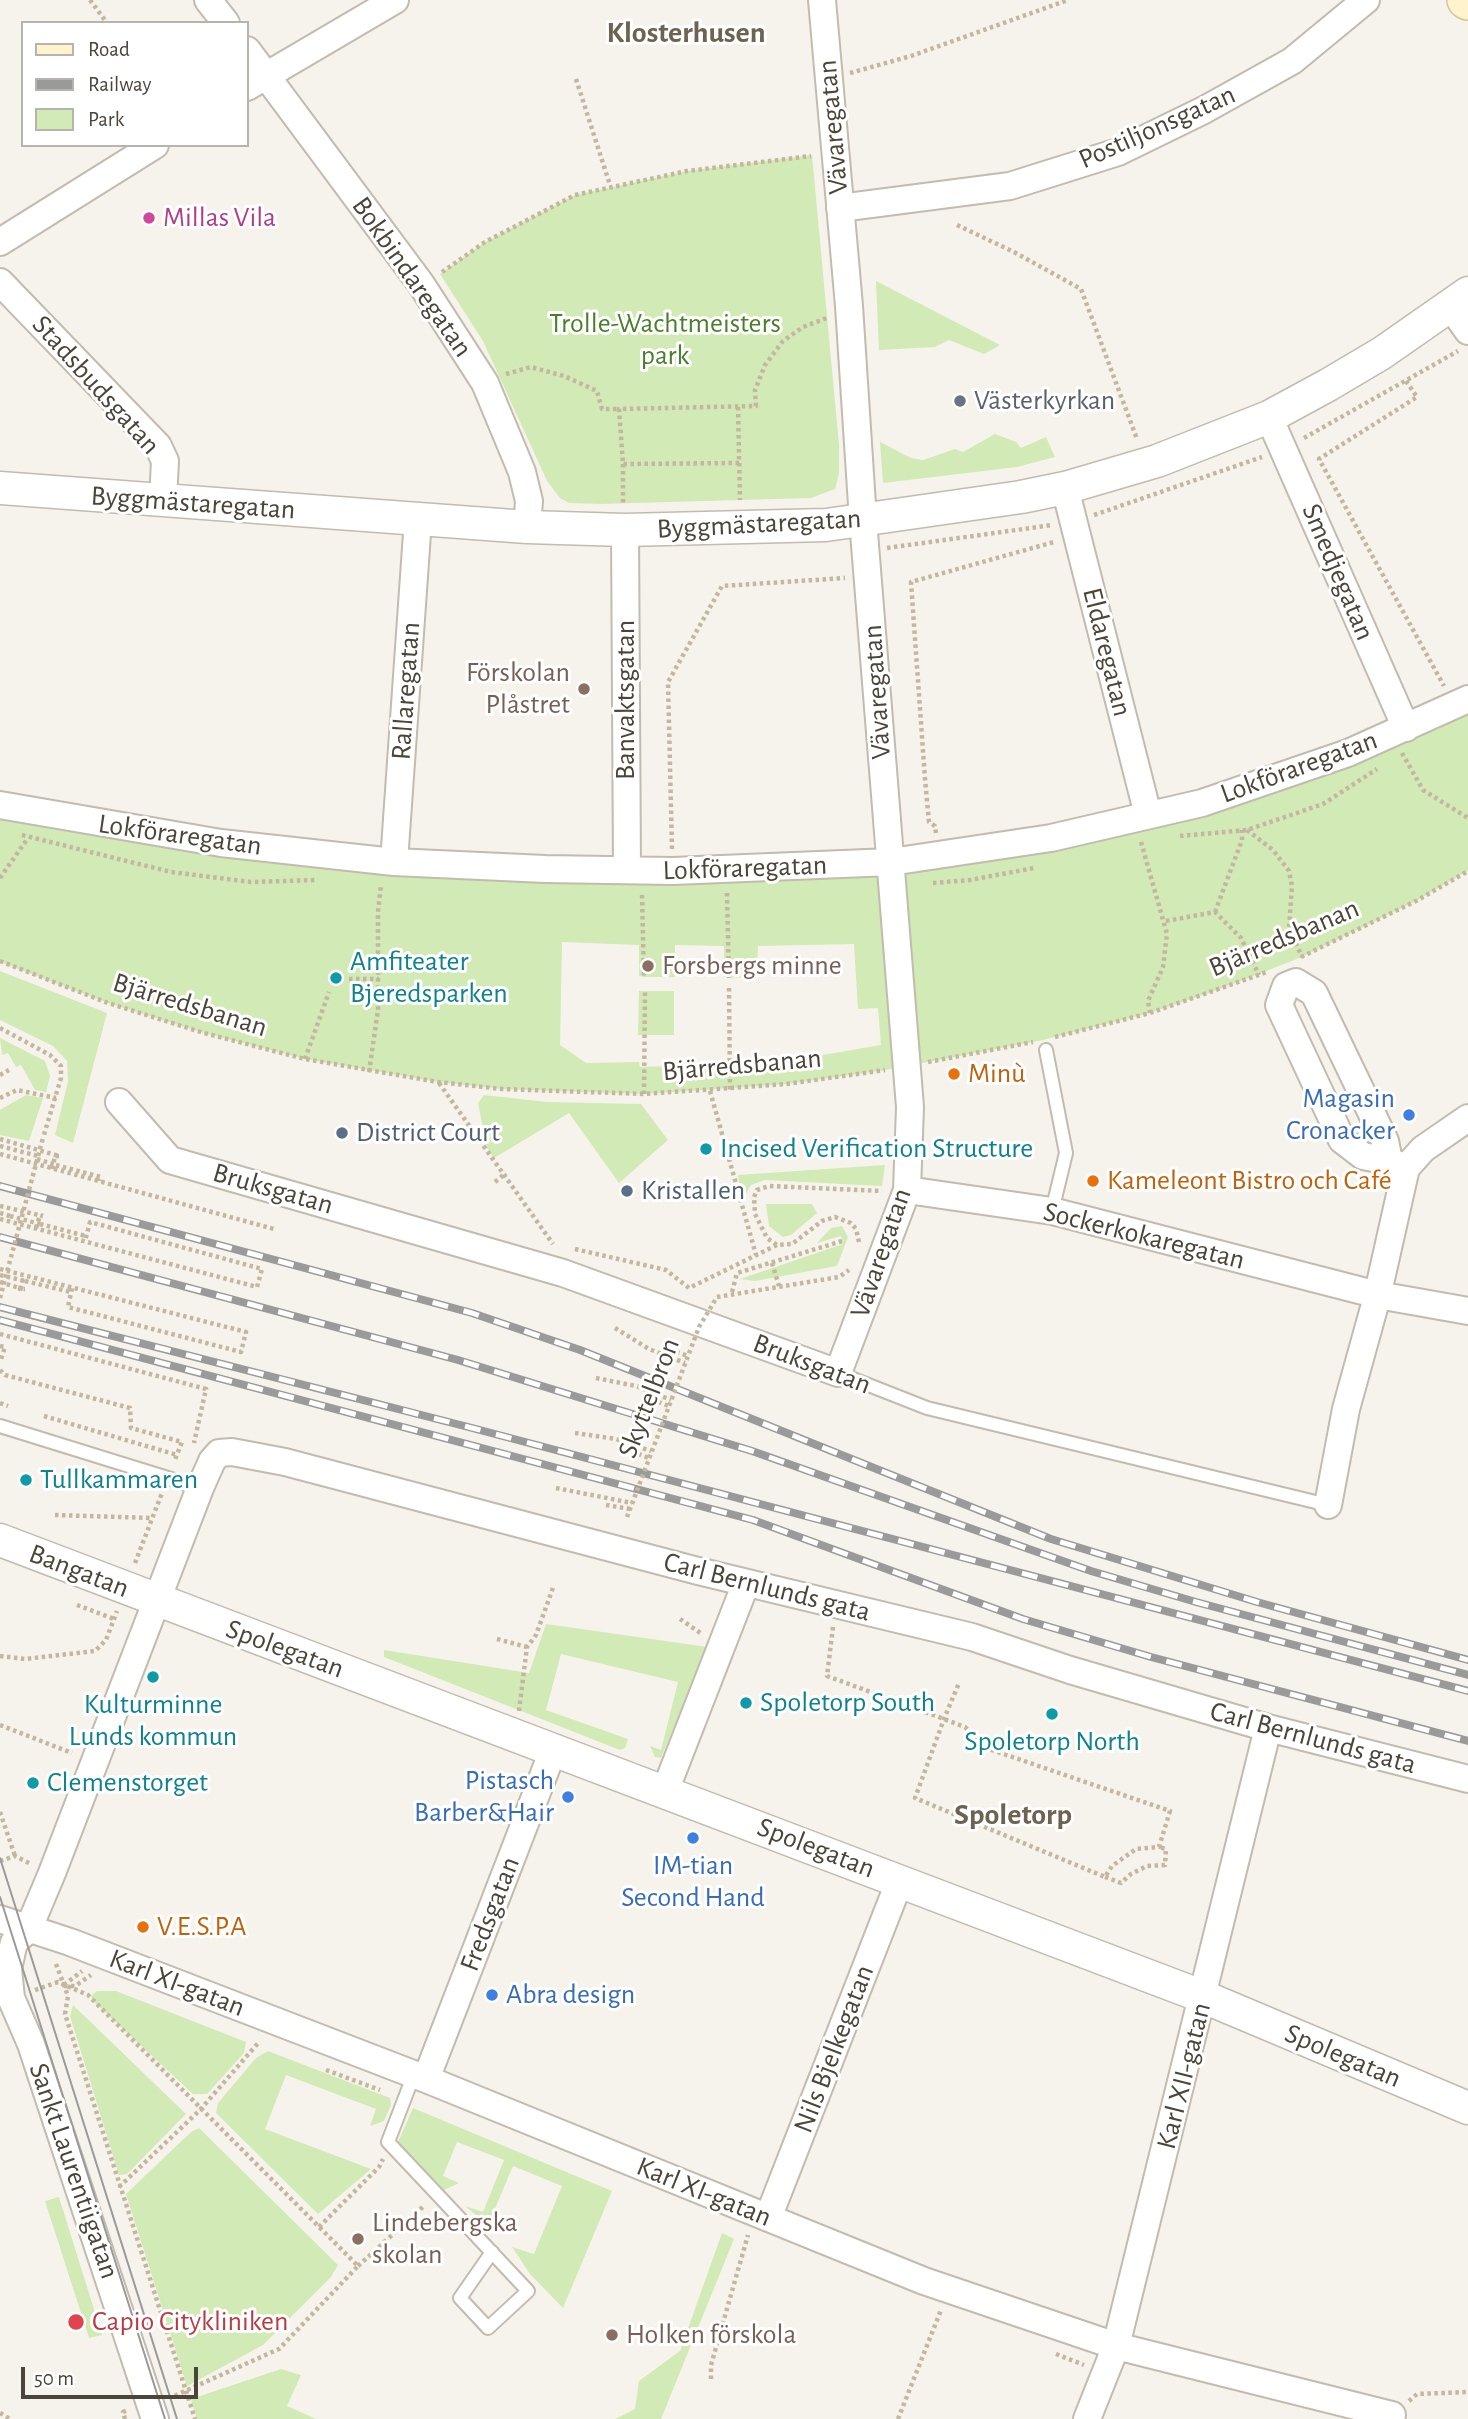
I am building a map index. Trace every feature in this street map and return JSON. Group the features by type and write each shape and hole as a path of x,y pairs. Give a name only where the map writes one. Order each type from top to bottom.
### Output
{"street":[{"path":"208,0 224,21"},
{"path":"256,81 395,0"},
{"name":"Vävaregatan","path":"822,0 891,862 910,1142 907,1190 838,1373"},
{"name":"Postiljonsgatan","path":"840,208 1010,186 1118,152 1204,110 1292,61 1366,0"},
{"name":"Bokbindaregatan","path":"248,53 256,81 421,284 446,319 492,400 522,472 529,501 527,527"},
{"path":"0,242 152,147"},
{"name":"Stadsbudsgatan","path":"0,282 158,446 165,461 163,500"},
{"name":"Byggmästaregatan","path":"0,488 527,527 619,516 826,525 1065,488 1157,461 1269,417 1462,310"},
{"name":"Smedjegatan","path":"1269,417 1400,730"},
{"name":"Eldaregatan","path":"1065,488 1148,815"},
{"name":"Banvaktsgatan","path":"619,516 627,870"},
{"name":"Rallaregatan","path":"389,861 418,519"},
{"name":"Lokföraregatan","path":"0,805 193,839 389,861 627,870 891,862 1039,840 1202,803 1281,778 1400,730 1457,695"},
{"path":"1397,1164 1314,993 1296,982 1286,986 1279,1005 1342,1140 1363,1156 1397,1164 1468,1118"},
{"name":"Bruksgatan","path":"119,1102 170,1160 563,1273 838,1373"},
{"name":"Bruksgatan","path":"1328,1505 1346,1409 1378,1295 1397,1164"},
{"name":"Sockerkokaregatan","path":"907,1190 1052,1211 1378,1295 1468,1311"},
{"name":"Carl Bernlunds gata","path":"158,1601 215,1455 232,1452 285,1462 746,1583 972,1637 1070,1670 1268,1728 1468,1779"},
{"name":"Bangatan","path":"0,1540 158,1601"},
{"path":"665,1791 746,1583"},
{"path":"0,1919 39,1933 158,1601"},
{"name":"Spolegatan","path":"158,1601 554,1748 1204,1997 1468,2108"},
{"name":"Karl XII-gatan","path":"1087,2419 1116,2346 1268,1728"},
{"name":"Fredsgatan","path":"420,2077 554,1748"},
{"name":"Nils Bjelkegatan","path":"758,2226 900,1880"},
{"name":"Sankt Laurentiigatan","path":"39,1933 14,1942 8,1969 11,1998 32,2045 153,2411"},
{"name":"Karl XI-gatan","path":"39,1933 420,2077 758,2226 1116,2346 1392,2415"}],"lane":[{"path":"1046,1050 1066,1153 1052,1211"},
{"name":"Bruksgatan","path":"838,1373 927,1408 1328,1505"},
{"path":"0,1426 200,1488"},
{"path":"420,2077 388,2142 492,2252 528,2291 488,2328 460,2298 492,2252"}],"path":[{"path":"90,0 106,21"},
{"path":"829,79 911,56 1068,0"},
{"path":"576,79 610,185"},
{"path":"421,284 541,210 575,195 610,185 687,171 819,155"},
{"path":"957,225 1014,252 1081,289 1141,449"},
{"path":"500,376 524,367 564,376 597,391 602,409 756,406 755,390 765,365 783,341 803,327 831,317"},
{"path":"1406,381 1417,397 1319,459 1457,695"},
{"path":"728,505 740,502 738,407"},
{"path":"619,409 623,464 619,516"},
{"path":"623,464 739,463"},
{"path":"937,844 935,826 929,822 911,582 1065,539"},
{"path":"672,854 668,682 722,586 846,578"},
{"path":"1400,730 1418,786 1468,818"},
{"path":"1215,912 1245,830 1273,850 1289,870 1292,886 1289,928 1298,947"},
{"path":"0,878 28,838"},
{"path":"1146,860 1166,921 1165,958 1149,998 1150,1013"},
{"path":"369,1072 377,1018 378,912 389,861"},
{"name":"Bjärredsbanan","path":"1291,961 1404,907 1468,872"},
{"path":"727,892 729,978"},
{"path":"642,894 644,976"},
{"path":"1166,921 1215,912"},
{"path":"1215,912 1241,938 1259,975"},
{"name":"Bjärredsbanan","path":"0,961 63,987 161,1021 305,1059 369,1072 502,1089 644,1094 730,1090 837,1078 1043,1040 1150,1013 1270,970"},
{"path":"349,979 379,979"},
{"path":"729,988 730,1090"},
{"path":"644,1094 645,991"},
{"path":"305,1059 329,992"},
{"path":"0,1028 58,1061 62,1075 3,1276 0,1298"},
{"path":"0,1075 9,1070"},
{"path":"438,1082 551,1244 666,1270 689,1288 777,1245"},
{"path":"0,1098 17,1090 55,1098"},
{"path":"710,1091 756,1256"},
{"path":"0,1139 28,1150 54,1167"},
{"path":"0,1146 28,1150"},
{"path":"0,1154 101,1177 100,1182 274,1229"},
{"path":"38,1156 59,1156 55,1156 54,1167"},
{"path":"495,1181 504,1175"},
{"path":"856,1252 859,1237 856,1229 844,1219 835,1217 822,1221 786,1246 777,1245 767,1238 755,1214 754,1197 763,1187 907,1190"},
{"path":"0,1206 24,1211 43,1216 40,1215 38,1226"},
{"path":"0,1213 38,1226"},
{"path":"0,1219 38,1226 257,1287 262,1269 90,1222 85,1239"},
{"path":"842,1241 737,1273 732,1292 839,1277 848,1271 853,1260"},
{"path":"786,1246 789,1257"},
{"path":"772,1263 779,1286"},
{"path":"0,1269 24,1278 246,1332 241,1352 68,1307 72,1290"},
{"path":"3,1276 24,1278"},
{"path":"2,1283 24,1289 20,1289 24,1278"},
{"name":"Skyttelbron","path":"627,1517 703,1318 718,1297 732,1292"},
{"path":"615,1328 660,1353 685,1363"},
{"path":"0,1334 206,1389 193,1448"},
{"path":"0,1346 5,1347 0,1362"},
{"path":"663,1346 688,1356"},
{"path":"0,1370 5,1375 130,1408 131,1428 182,1442 168,1477"},
{"path":"596,1378 648,1391 670,1403"},
{"path":"645,1397 670,1403"},
{"path":"44,1416 177,1455"},
{"path":"575,1433 628,1443 651,1451"},
{"path":"625,1450 649,1458"},
{"path":"556,1488 577,1494 609,1497 631,1506"},
{"path":"606,1504 631,1506"},
{"path":"55,1516 153,1518"},
{"path":"515,1734 527,1647 536,1635 554,1585"},
{"path":"836,1604 827,1676 970,1730 989,1749 1170,1811 1160,1847"},
{"path":"77,1605 114,1619"},
{"path":"497,1639 527,1647"},
{"path":"959,1683 915,1798 1121,1884 1131,1874 1147,1866 1165,1865 1166,1849 1160,1847 1136,1850 1112,1866 1105,1877"},
{"path":"0,1725 72,1753"},
{"path":"0,1812 15,1856"},
{"path":"0,1861 15,1856 41,1868"},
{"path":"39,1933 54,1959 68,1996 65,2014 195,2419"},
{"path":"11,1998 58,1982 88,1995 358,2266"},
{"path":"119,2187 200,2110 259,2042"},
{"path":"319,2227 379,2167 388,2142"},
{"path":"125,2419 123,2412 153,2411 186,2392 279,2349 358,2266 437,2194"},
{"path":"711,2379 710,2365 758,2226"},
{"path":"898,2419 941,2310"},
{"path":"1392,2415 1417,2394 1468,2392"},
{"path":"0,2413 10,2419"}],"green space":[{"name":"Trolle-Wachtmeisters park","path":"812,155 839,445 839,474 835,489 811,498 600,504 569,503 560,498 547,481 483,341 440,274 485,242 575,195 687,171"},
{"path":"876,281 1000,345 984,354 949,340 935,347 879,350"},
{"path":"995,434 1016,442 1021,448 1046,437 1055,457 1017,467 883,483 880,442 911,458 923,460 955,449 963,452"},
{"path":"1468,699 1468,871 1416,901 1302,957 1212,992 1150,1013 1043,1040 886,1070 787,1084 644,1094 502,1089 438,1082 305,1059 204,1033 108,1003 0,962 0,805 124,829 673,871 1099,828","holes":["562,942 639,945 639,976 675,977 675,945 724,946 724,977 757,978 758,946 854,944 858,1009 878,1008 881,1045 817,1056 729,1064 640,1067 639,1062 586,1063 560,1045"]},
{"path":"0,971 107,1013 73,1143 55,1135 68,1081 67,1061 53,1046 0,1020"},
{"path":"639,991 674,991 674,1035 638,1035"},
{"path":"0,1038 45,1061 50,1076 46,1092 35,1090 21,1065 16,1067 8,1053 2,1055"},
{"path":"26,1095 43,1098 29,1141 0,1135 0,1110"},
{"path":"484,1095 547,1102 641,1104 668,1140 619,1183 569,1113 494,1158 487,1148 478,1103"},
{"path":"885,1165 882,1186 765,1180 751,1185 745,1196 741,1196 738,1175"},
{"path":"766,1204 812,1204 817,1213 791,1235 783,1237 769,1226"},
{"path":"842,1226 848,1237 837,1266 755,1281 740,1279 843,1244 841,1236 817,1243 831,1228"},
{"path":"546,1624 707,1647 661,1758 655,1757 650,1746 661,1750 678,1682 561,1654 546,1710 628,1739 625,1748 620,1750 384,1657 384,1650 529,1673"},
{"path":"97,1991 116,1991 246,2042 244,2053 207,2094 193,2094 93,2001 91,1996"},
{"path":"73,2005 186,2114 127,2174 119,2175 70,2016"},
{"path":"268,2051 390,2098 391,2105 384,2121 370,2126 376,2109 286,2075 265,2129 371,2169 318,2214 216,2113 218,2103 256,2058"},
{"path":"413,2108 612,2191 563,2308 530,2274 512,2247 534,2254 562,2186 513,2166 488,2225 465,2206 483,2212 504,2160 457,2142 443,2176 459,2183 444,2190 398,2142"},
{"path":"199,2128 338,2265 331,2277 263,2345 187,2386 126,2194 191,2132"},
{"path":"59,2197 102,2335 89,2338 45,2201"},
{"path":"722,2233 734,2239 661,2419 615,2419 635,2409 639,2381 680,2351"},
{"path":"281,2369 301,2375 287,2406 316,2419 197,2419 191,2399"}],"tram line":[{"path":"0,1858 177,2419"},
{"path":"0,1897 165,2419"}],"railway":[{"path":"0,1186 472,1313 580,1350 1051,1539 1257,1602 1468,1660"},
{"path":"0,1237 458,1360 752,1451 1091,1571 1468,1675"},
{"path":"0,1307 476,1429 1468,1691"},
{"path":"0,1320 753,1520 1023,1619 1151,1657 1468,1741"}],"place":[{"name":"Millas Vila","path":"149,218"},
{"name":"Västerkyrkan","path":"960,401"},
{"name":"Förskolan Plåstret","path":"584,689"},
{"name":"Forsbergs minne","path":"648,966"},
{"name":"Amfiteater Bjeredsparken","path":"336,978"},
{"name":"Minù","path":"954,1074"},
{"name":"Magasin Cronacker","path":"1409,1115"},
{"name":"District Court","path":"342,1133"},
{"name":"Incised Verification Structure","path":"706,1149"},
{"name":"Kameleont Bistro och Café","path":"1093,1181"},
{"name":"Kristallen","path":"627,1191"},
{"name":"Tullkammaren","path":"26,1480"},
{"name":"Kulturminne Lunds kommun","path":"153,1677"},
{"name":"Spoletorp South","path":"746,1703"},
{"name":"Spoletorp North","path":"1052,1714"},
{"name":"Clemenstorget","path":"33,1783"},
{"name":"Pistasch Barber&Hair","path":"568,1797"},
{"name":"IM-tian Second Hand","path":"693,1838"},
{"name":"V.E.S.P.A","path":"143,1927"},
{"name":"Abra design","path":"492,1995"},
{"name":"Lindebergska skolan","path":"358,2239"},
{"name":"Capio Citykliniken","path":"76,2322"},
{"name":"Holken förskola","path":"612,2335"}],"district":[{"name":"Klosterhusen","path":"686,33"},
{"name":"Spoletorp","path":"1013,1815"}]}
